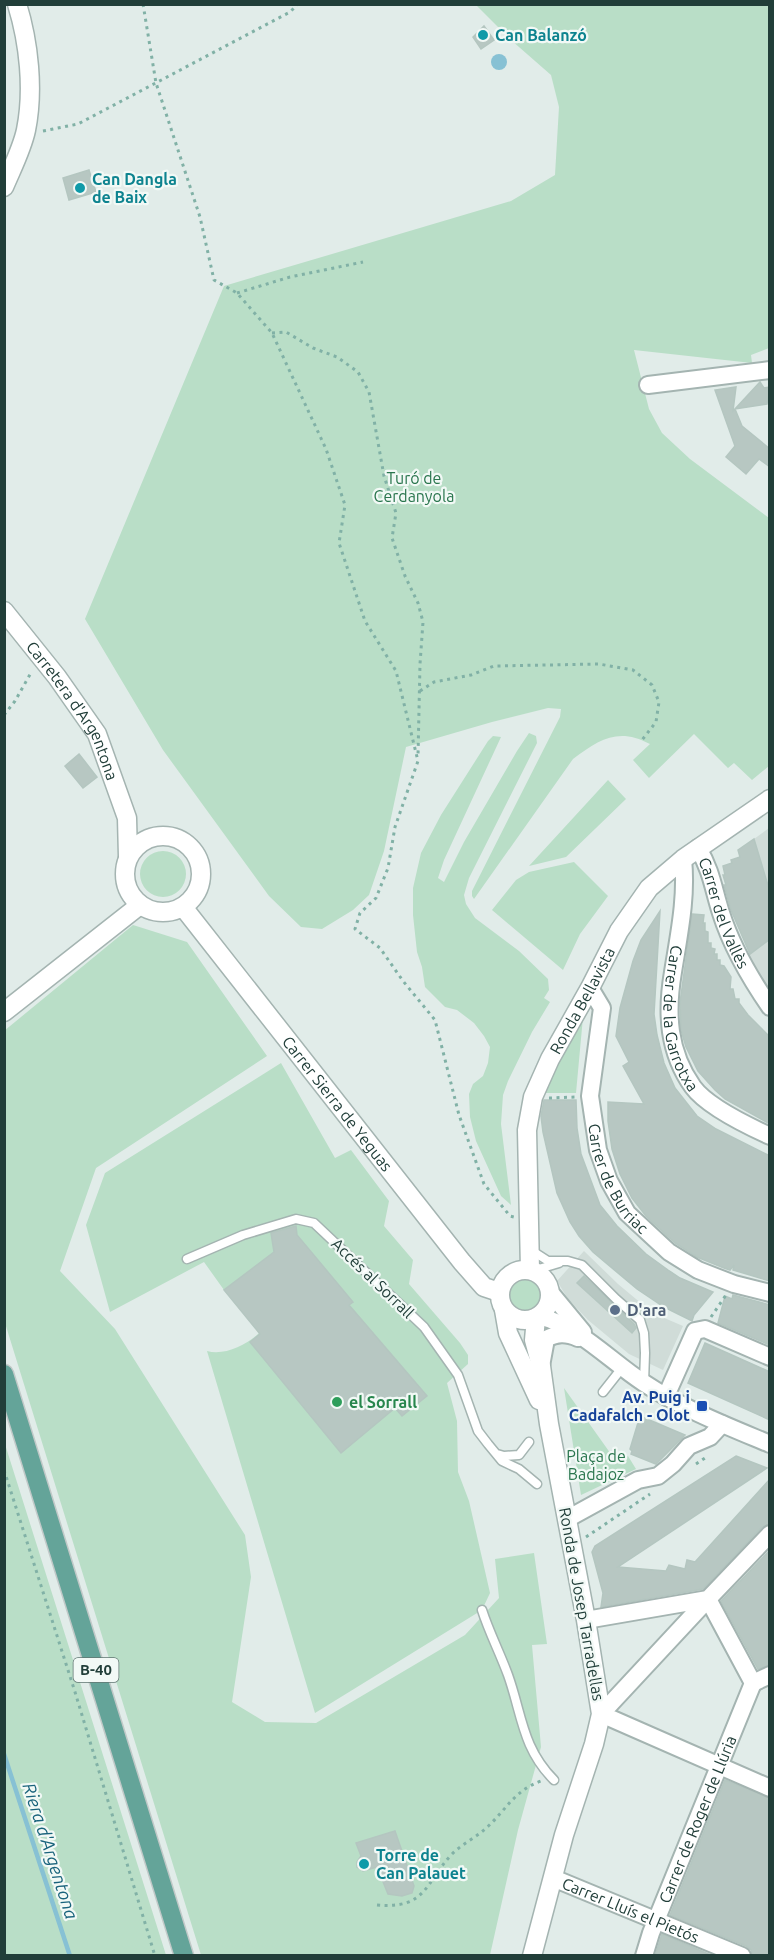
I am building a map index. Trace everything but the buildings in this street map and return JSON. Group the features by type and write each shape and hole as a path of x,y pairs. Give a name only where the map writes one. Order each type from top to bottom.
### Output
{"main road":[{"name":"B-40","path":"4,1374 184,1956"},
{"name":"B-40","path":"4,1397 178,1956"}],"street":[{"path":"4,187 26,130 30,95 28,59 17,4"},
{"path":"648,385 770,370"},
{"name":"Carretera d'Argentona","path":"4,611 57,677 97,734 127,818 128,857"},
{"name":"Ronda Bellavista","path":"531,1271 528,1185 529,1115 536,1089 550,1059 620,931 649,888 691,854 770,799"},
{"path":"127,818 137,827 155,836 176,838 185,842 198,858 201,867 200,887 190,902 183,907 166,912 157,912 140,905 132,897 125,880 124,872 128,857 144,840 155,836"},
{"name":"Carrer del Vallès","path":"691,854 709,867 721,914 741,963 770,1007"},
{"name":"Carrer de la Garrotxa","path":"691,854 669,998 669,1027 673,1045 694,1088 718,1108 770,1136"},
{"path":"4,1012 140,905"},
{"name":"Carrer Sierra de Yeguas","path":"183,907 472,1275 502,1301"},
{"name":"Carrer de Burriac","path":"590,988 602,1008 590,1096 598,1150 609,1181 627,1213 669,1252 699,1270 734,1284 770,1293"},
{"path":"593,1344 550,1292 546,1281 531,1271 512,1273 504,1281 502,1301 515,1319 522,1321 538,1317 563,1324 593,1344 622,1368 666,1396 722,1424 770,1444"},
{"path":"538,1317 548,1306 550,1292"},
{"name":"Ronda de Josep Tarradellas","path":"502,1301 508,1333 549,1424"},
{"name":"Ronda de Josep Tarradellas","path":"532,1956 601,1714 586,1620 549,1424 541,1366 534,1340 538,1317"},
{"path":"666,1396 695,1331 705,1329 770,1357"},
{"name":"Ronda de Josep Tarradellas","path":"541,1366 546,1339 553,1335 571,1335 593,1344"},
{"path":"567,1519 638,1480 658,1476 673,1464 689,1446 710,1437 722,1424"},
{"path":"770,1534 601,1714 770,1788"},
{"path":"586,1620 708,1599"},
{"path":"708,1599 753,1683 770,1675"},
{"name":"Carrer de Roger de Llúria","path":"644,1956 656,1921 753,1683"},
{"name":"Carrer Lluís el Pietós","path":"553,1878 742,1956"}],"lane":[{"name":"Accés al Sorrall","path":"187,1259 243,1235 296,1219 314,1223 424,1327 458,1375 478,1431 493,1452"},
{"path":"531,1250 548,1260 568,1261 582,1265 640,1320 645,1343 644,1383"},
{"path":"531,1271 568,1261"},
{"path":"603,1392 622,1368"},
{"path":"493,1452 504,1456 519,1455 529,1442"},
{"path":"493,1452 502,1461 526,1474 537,1485"},
{"path":"482,1610 489,1633 508,1674 522,1725 532,1749 539,1765 554,1780"}],"path":[{"path":"143,4 156,83 200,217 214,280 237,293 272,333 326,449 345,505 339,543 365,621 396,671 418,761"},
{"path":"26,130 46,131 78,124 291,12 298,4"},
{"path":"237,293 290,277 363,262"},
{"path":"272,333 286,332 313,348 337,357 358,372 369,392 384,476 396,513 392,538 405,576 418,603 423,622 418,761 395,827 388,868 376,898 360,913 355,928 380,948 435,1020 459,1115 484,1185 510,1216 517,1219"},
{"path":"4,715 25,686 40,656"},
{"path":"420,691 434,682 471,675 494,666 599,664 633,670 652,686 659,702 656,722 642,740"},
{"path":"548,1098 590,1096"},
{"path":"705,1329 712,1314 734,1284"},
{"path":"4,1470 75,1692 155,1956"},
{"path":"377,1905 394,1906 408,1903 421,1896 454,1852 485,1829 521,1790 541,1781 554,1780"}],"shaded area":[{"path":"769,828 769,892 754,839"},
{"path":"769,939 769,992 747,956"},
{"name":"D'ara","path":"584,1251 642,1304 662,1317 683,1326 663,1370 629,1354 588,1320 568,1299 557,1281"}],"green space":[{"name":"Turó de Cerdanyola","path":"476,5 769,5 769,348 751,355 752,363 634,350 649,409 662,433 690,459 769,518 769,766 752,780 734,763 728,768 694,734 649,778 633,760 650,744 629,736 601,741 573,759 474,899 472,891 560,717 561,709 548,708 406,747 384,851 369,895 353,910 322,929 301,927 269,896 163,750 85,619 224,286 511,201 555,175 559,107 551,75"},
{"path":"529,733 536,736 537,743 469,878 464,895 466,904 475,918 519,951 548,979 549,990 544,998 550,1002 532,1032 503,1095 501,1124 511,1205 501,1196 476,1141 470,1117 469,1094 473,1084 483,1076 488,1063 490,1047 474,1023 457,1010 445,1007 425,987 417,952 413,888 421,853 441,815 488,741 493,736 501,737 444,860 438,878 444,882 464,842"},
{"path":"608,780 626,799 566,857 529,866"},
{"path":"163,851 179,858 186,874 179,890 163,897 147,890 140,874 147,858"},
{"path":"574,862 608,896 580,934 563,970 492,910 516,880 529,872"},
{"path":"133,925 187,942 267,1056 96,1168 60,1271 115,1329 245,1535 251,1577 232,1702 265,1722 316,1723 465,1635 499,1598 495,1559 534,1553 547,1644 532,1645 541,1747 518,1830 490,1955 201,1955 5,1323 4,1031"},
{"path":"583,1017 576,1093 544,1093 559,1058"},
{"name":"el Sorrall","path":"281,1063 335,1158 351,1150 389,1201 384,1226 413,1260 409,1284 468,1355 468,1364 447,1383 457,1421 458,1472 469,1501 490,1593 482,1610 315,1713 207,1351 228,1351 248,1342 259,1333 204,1262 110,1312 86,1225 105,1173"},
{"path":"526,1279 538,1284 543,1296 538,1308 526,1313 514,1308 509,1296 514,1284"},
{"name":"Plaça de Badajoz","path":"564,1388 618,1464 628,1456 636,1469 581,1495"},
{"path":"4,1441 166,1955 5,1954"}],"water":[{"path":"499,54 505,56 507,62 505,68 499,70 493,68 491,62 493,56"}],"waterway":[{"name":"Riera d'Argentona","path":"4,1754 70,1956"}],"place":[{"name":"Can Balanzó","path":"483,35"},
{"name":"Can Dangla de Baix","path":"80,188"},
{"name":"D'ara","path":"615,1310"},
{"name":"el Sorrall","path":"337,1402"},
{"name":"Av. Puig i Cadafalch - Olot","path":"702,1406"},
{"name":"Torre de Can Palauet","path":"364,1864"}]}
